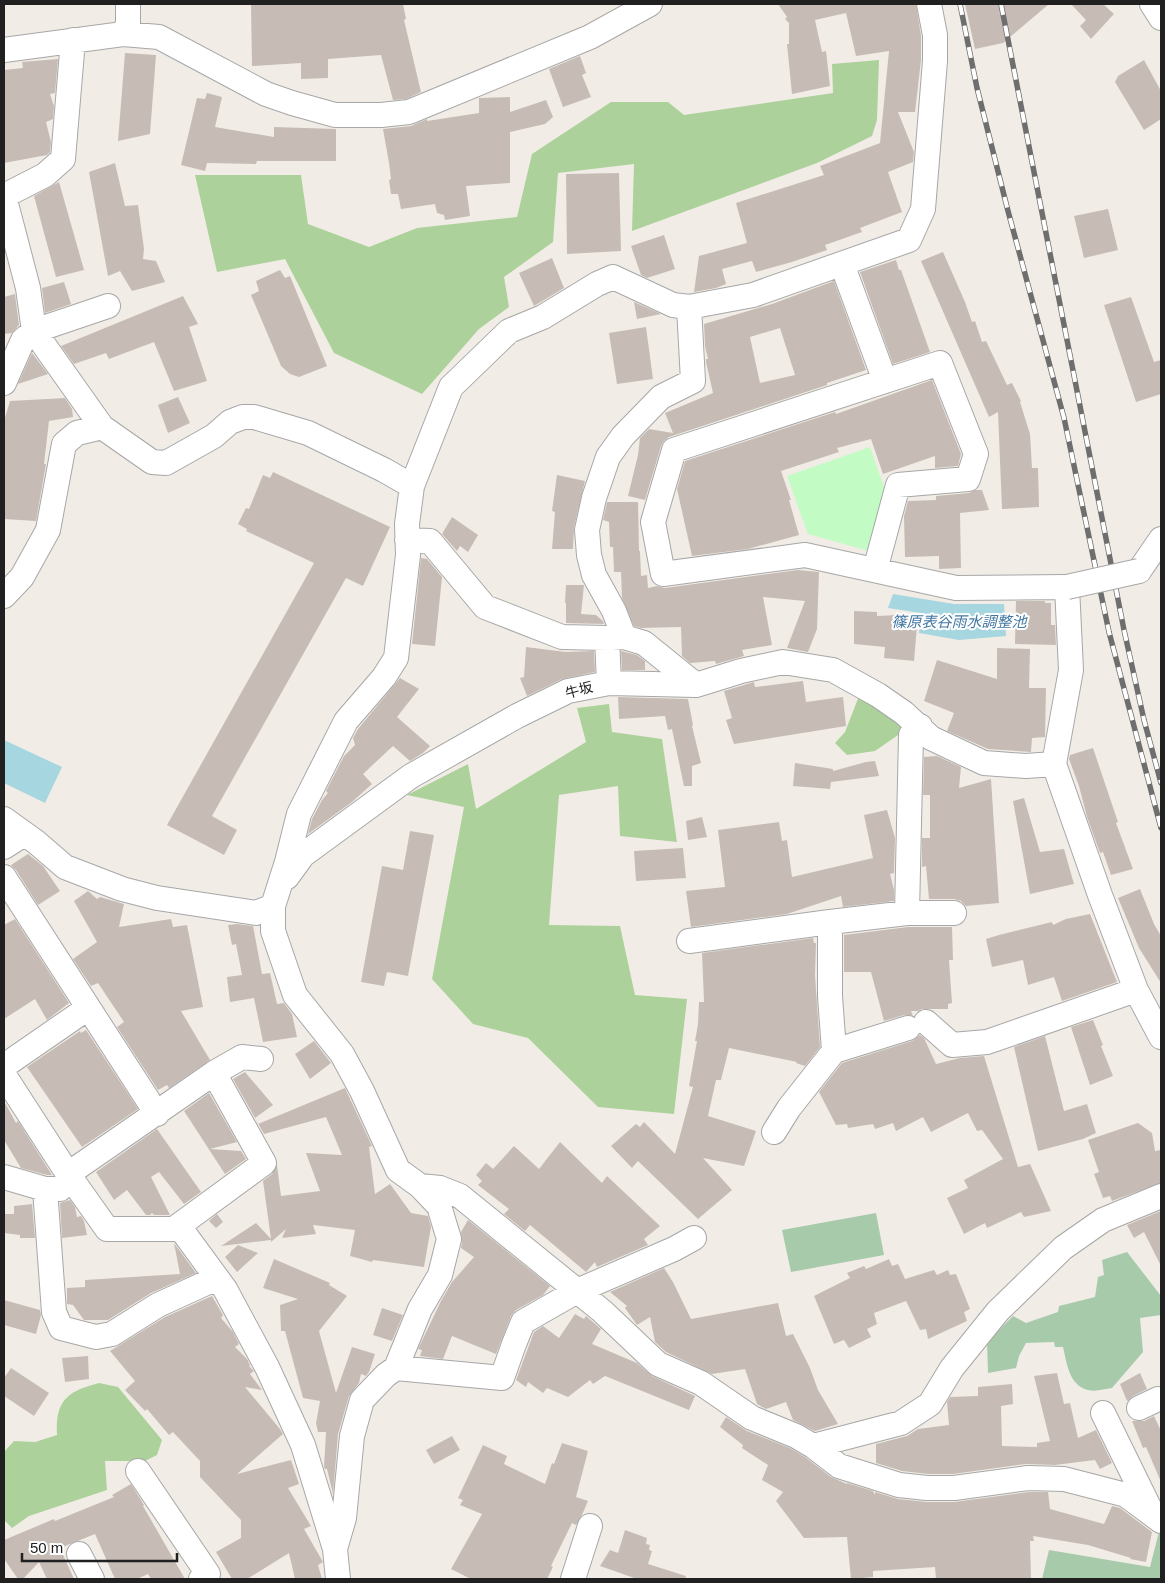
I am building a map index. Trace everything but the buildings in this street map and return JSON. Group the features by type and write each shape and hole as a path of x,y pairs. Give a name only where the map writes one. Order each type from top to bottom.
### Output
{"street":[{"path":"123,34 128,24 128,4"},
{"path":"4,50 123,34 159,37 266,94 335,115 381,115 408,112 563,49 590,37 650,4"},
{"path":"335,1549 344,1518 352,1436 362,1400 386,1375 396,1368 420,1309 440,1275 449,1239 439,1206 420,1186 398,1170 362,1091 342,1054 295,995 273,931 277,897 299,814 346,721 384,676 396,658 408,555 407,524 412,486 451,387 509,331 543,317 597,284 613,277 673,305 689,307 753,295 909,240 923,210 935,61 935,35 929,4"},
{"path":"73,40 63,159 45,176 4,196 28,288 34,331 102,427 152,462 166,463 214,436 230,422 243,417 254,417 308,433 384,470 412,486"},
{"path":"842,264 885,381"},
{"path":"4,383 22,340 34,331 108,306"},
{"path":"609,682 616,637 614,611 594,575 589,555 588,530 592,506 608,457 623,436 661,397 693,381 689,307"},
{"path":"874,570 898,485 968,479 976,454 940,363 674,450 653,522 663,574 805,555 956,588 1067,587 1148,570 1161,539"},
{"path":"4,596 22,577 48,530 64,444 77,433 102,427"},
{"path":"407,540 430,541 485,607 562,637 616,637 644,643 696,685"},
{"path":"1067,587 1071,670 1054,764 1136,990 1161,1036"},
{"name":"牛坂","path":"277,897 303,855 411,776 517,716 568,691 609,682 696,685 742,670 782,662 833,670 878,695 920,726 931,738 984,763 1026,766 1054,764"},
{"path":"907,913 911,736 920,726"},
{"path":"4,819 65,867 122,889 156,898 256,913 277,897"},
{"path":"4,847 24,834"},
{"path":"4,877 157,1114"},
{"path":"688,940 907,913 954,913"},
{"path":"830,922 830,996 834,1051"},
{"path":"774,1132 789,1108 834,1051 917,1025 952,1045 987,1042 1136,990"},
{"path":"4,1066 88,1008"},
{"path":"4,1177 45,1189 74,1182 157,1114 214,1073 242,1057 261,1059"},
{"path":"174,1229 264,1163 214,1073"},
{"path":"4,1075 107,1229 181,1229 225,1289 267,1367 303,1444 335,1549 338,1579"},
{"path":"420,1186 440,1188 460,1196 602,1311 658,1364 701,1383 752,1418 796,1436 839,1466 899,1485 954,1488 1028,1478 1064,1479 1126,1495 1157,1517"},
{"path":"45,1189 54,1312 62,1328 96,1337 112,1334 158,1304 216,1278"},
{"path":"812,1446 900,1423 930,1404 952,1368 998,1311 1063,1248 1103,1220 1161,1196"},
{"path":"396,1368 502,1378 523,1322 576,1291 674,1249 694,1238"},
{"path":"1103,1413 1157,1517"},
{"path":"138,1471 208,1574 201,1579"},
{"path":"573,1579 590,1526"},
{"path":"79,1554 92,1579"}],"green space":[{"path":"879,60 877,120 872,136 817,163 632,231 634,164 558,173 553,242 504,277 509,307 479,329 422,394 334,353 285,259 217,272 195,175 301,175 308,224 369,247 417,228 517,217 532,154 611,102 668,102 684,115 833,93 832,64"},
{"path":"870,447 885,490 869,551 808,534 787,476"},
{"path":"861,691 914,724 875,751 847,755 835,743 845,732"},
{"path":"609,704 612,732 662,739 677,842 620,836 618,786 559,795 549,925 620,926 635,995 687,999 674,1114 598,1107 528,1038 473,1024 432,979 464,807 407,795 468,764 476,809 586,742 577,708"},
{"path":"876,1213 884,1255 791,1272 782,1230"},
{"path":"1127,1252 1161,1296 1161,1315 1140,1318 1143,1352 1112,1388 1091,1391 1077,1384 1070,1373 1063,1347 1055,1347 1054,1342 1026,1343 1019,1356 1016,1368 988,1373 987,1342 1013,1316 1026,1323 1058,1312 1059,1306 1095,1297 1098,1277 1104,1275 1102,1260"},
{"path":"99,1383 118,1387 162,1440 157,1455 145,1461 105,1461 107,1490 29,1516 12,1528 4,1520 4,1452 14,1441 35,1442 57,1435 58,1413 61,1405 72,1394"},
{"path":"1160,1528 1161,1579 1042,1579 1049,1550 1150,1567"}],"water":[{"name":"篠原表谷雨水調整池","path":"893,594 954,604 1004,604 1006,636 959,640 919,633 921,613 888,608"},
{"path":"4,740 62,767 45,803 4,783"}],"railway":[{"path":"960,4 977,88 1064,418 1109,632 1161,828"},
{"path":"1001,4 1124,630 1144,720 1161,783"}]}
